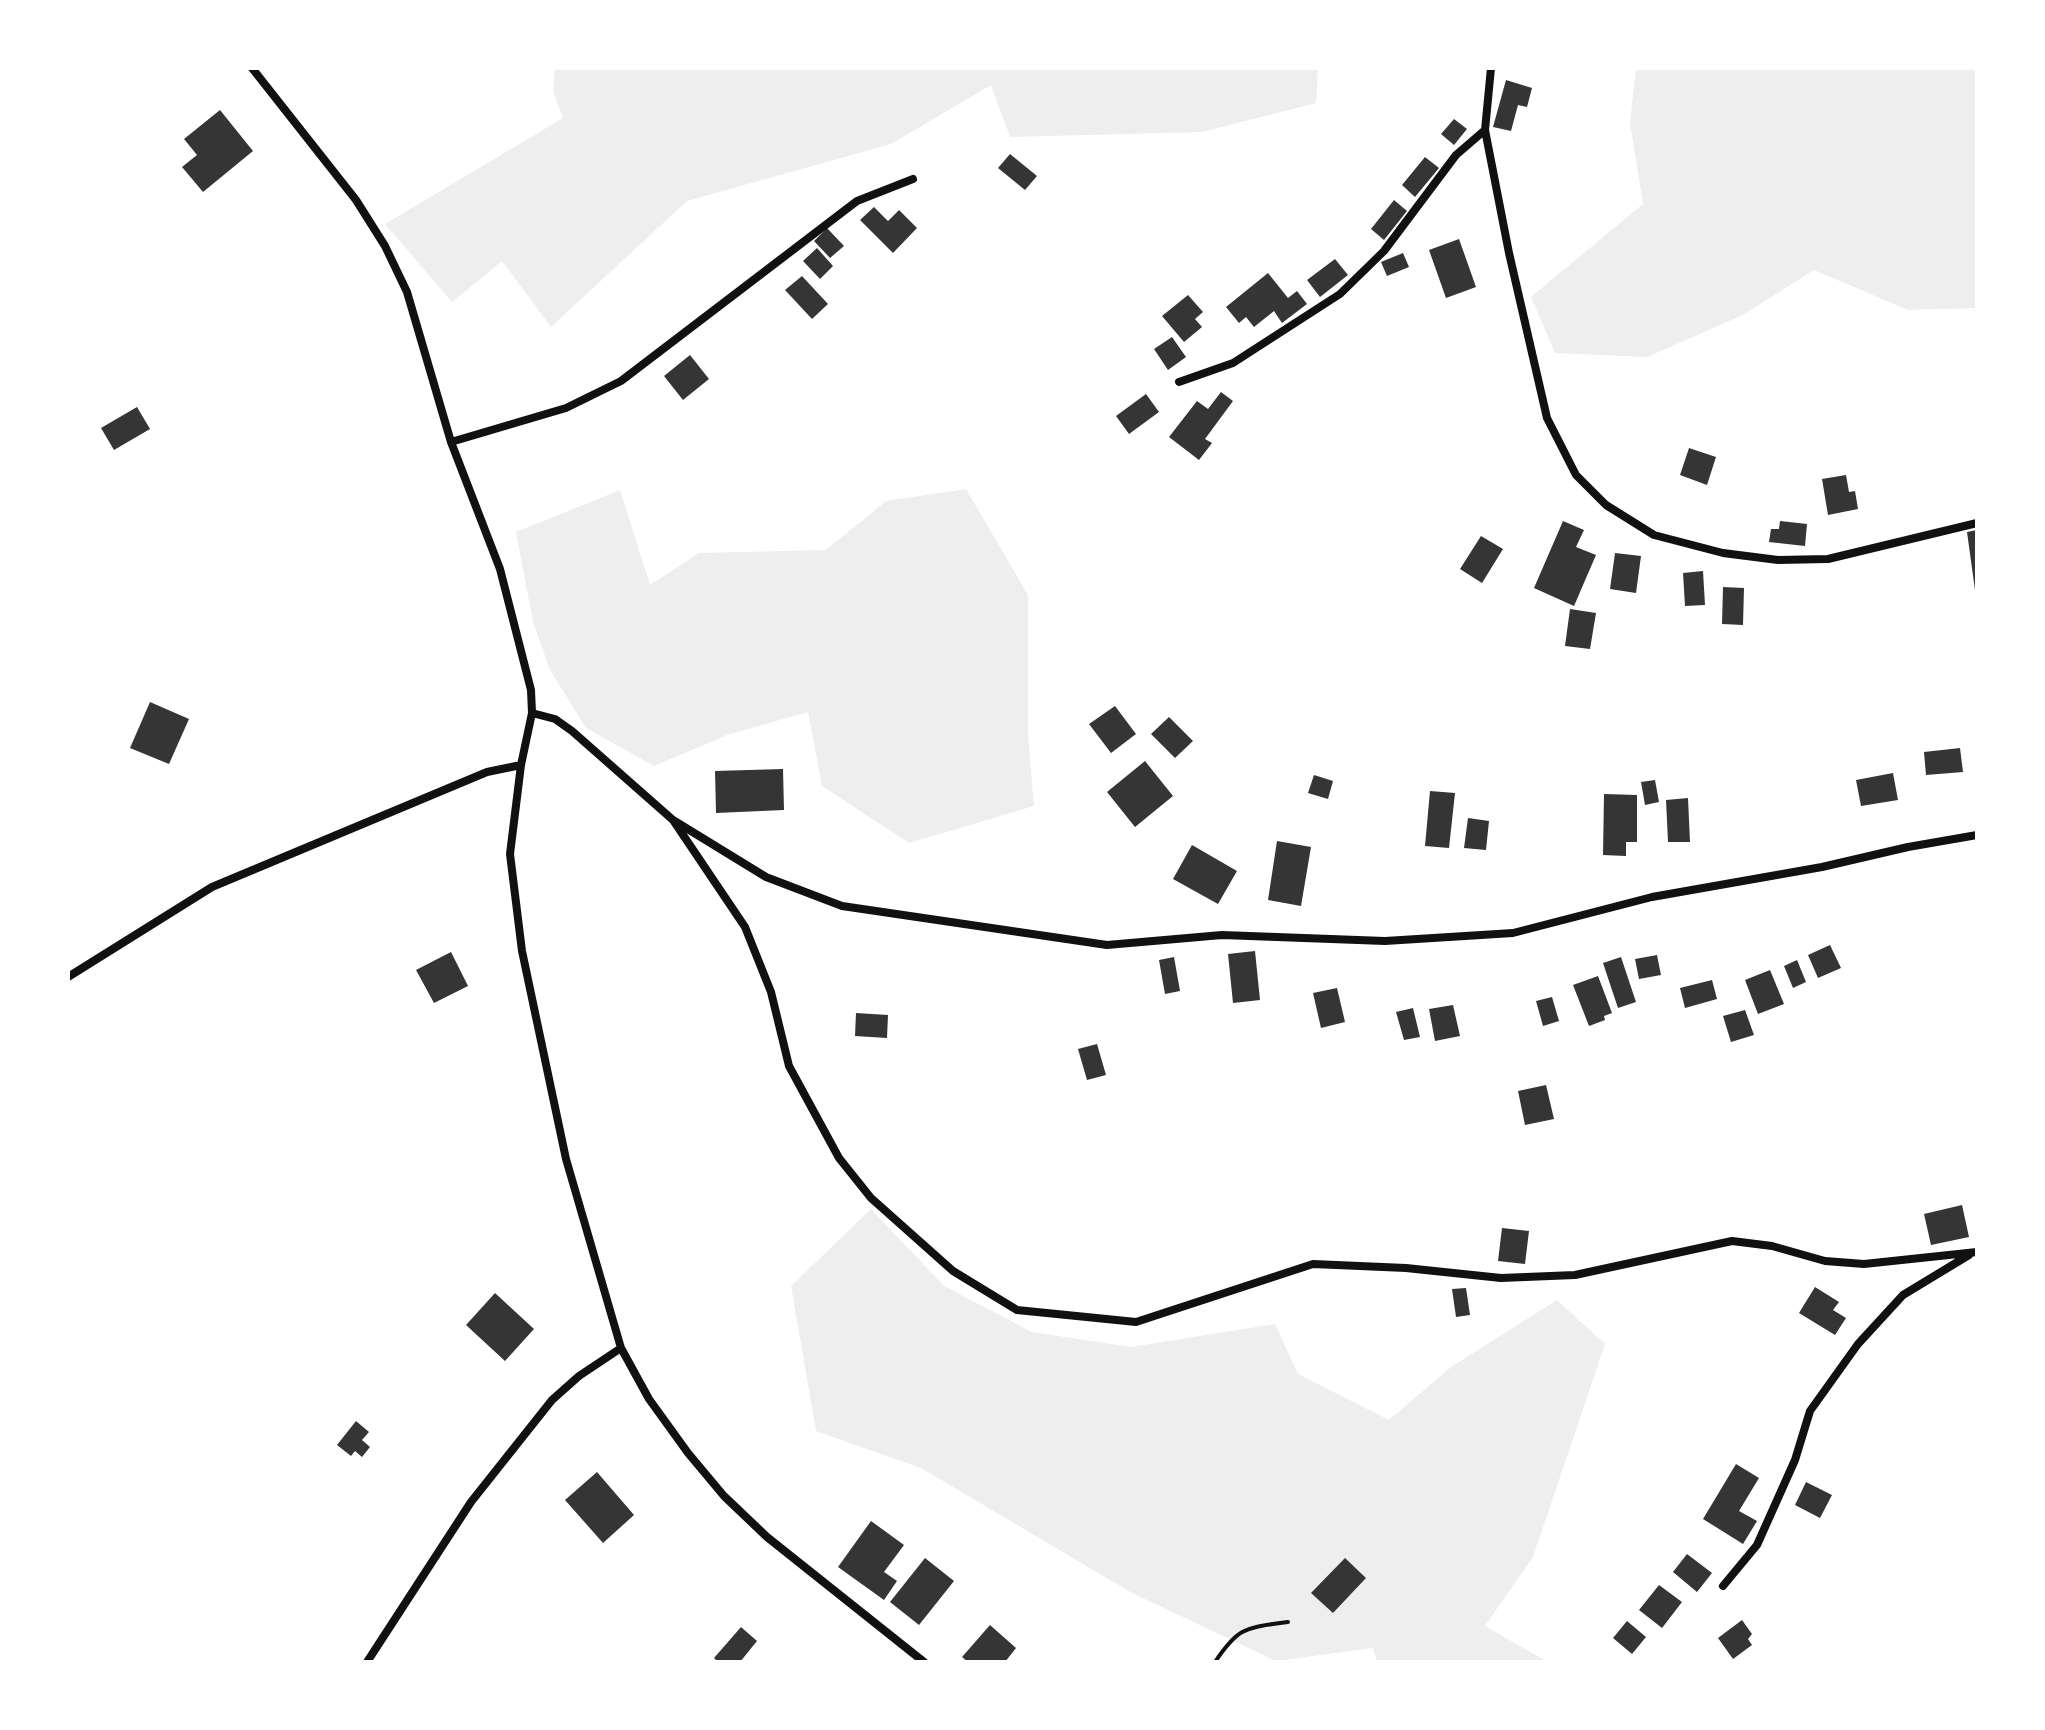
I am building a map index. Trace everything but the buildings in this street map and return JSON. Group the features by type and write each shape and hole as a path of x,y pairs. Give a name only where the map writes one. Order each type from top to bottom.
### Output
{"street":[{"path":"252,68 356,200 385,246 407,292 451,442 500,569 531,690 532,713 521,765 510,854 522,951 566,1159 621,1348 649,1399 724,1496 767,1537 924,1662"},
{"path":"1491,68 1485,130 1509,253 1547,418 1576,475 1606,505 1654,535 1723,553 1778,560 1828,559 1977,523"},
{"path":"1179,382 1233,363 1340,294 1384,251 1456,155 1485,130"},
{"path":"451,442 566,408 621,381 857,201 913,179"},
{"path":"532,713 555,719 673,820 766,877 842,906 1107,945 1222,935 1385,941 1513,933 1652,897 1977,835"},
{"path":"68,977 212,887 487,772 521,765"},
{"path":"673,820 745,927 771,992 789,1066 839,1158 871,1198 953,1271 1017,1310 1136,1322 1313,1264 1406,1268 1501,1278 1575,1275 1732,1241 1772,1246 1825,1261 1864,1264 1975,1252"},
{"path":"1723,1586 1757,1545 1795,1460 1810,1411 1858,1344 1903,1295 1975,1252"},
{"path":"367,1662 471,1502 552,1400 579,1376 621,1348"}],"path":[{"path":"1215,1662 1232,1637 1255,1627 1288,1622"}],"shaded area":[{"path":"555,68 1318,68 1316,103 1202,132 1010,137 991,85 891,144 687,201 551,327 502,261 452,302 385,224 563,118 553,91"},
{"path":"1636,68 1977,68 1977,308 1908,310 1814,270 1743,315 1647,357 1555,353 1531,297 1643,204 1630,123"},
{"path":"966,489 1028,595 1028,735 1034,806 909,843 822,786 808,712 727,735 654,766 586,728 550,670 533,622 516,532 620,490 650,585 699,553 826,550 886,501"},
{"path":"871,1209 944,1286 1032,1332 1131,1347 1275,1324 1298,1374 1389,1420 1451,1367 1557,1300 1605,1344 1533,1557 1485,1626 1548,1662 1377,1662 1373,1648 1276,1661 1132,1593 921,1468 816,1431 791,1286"}]}
